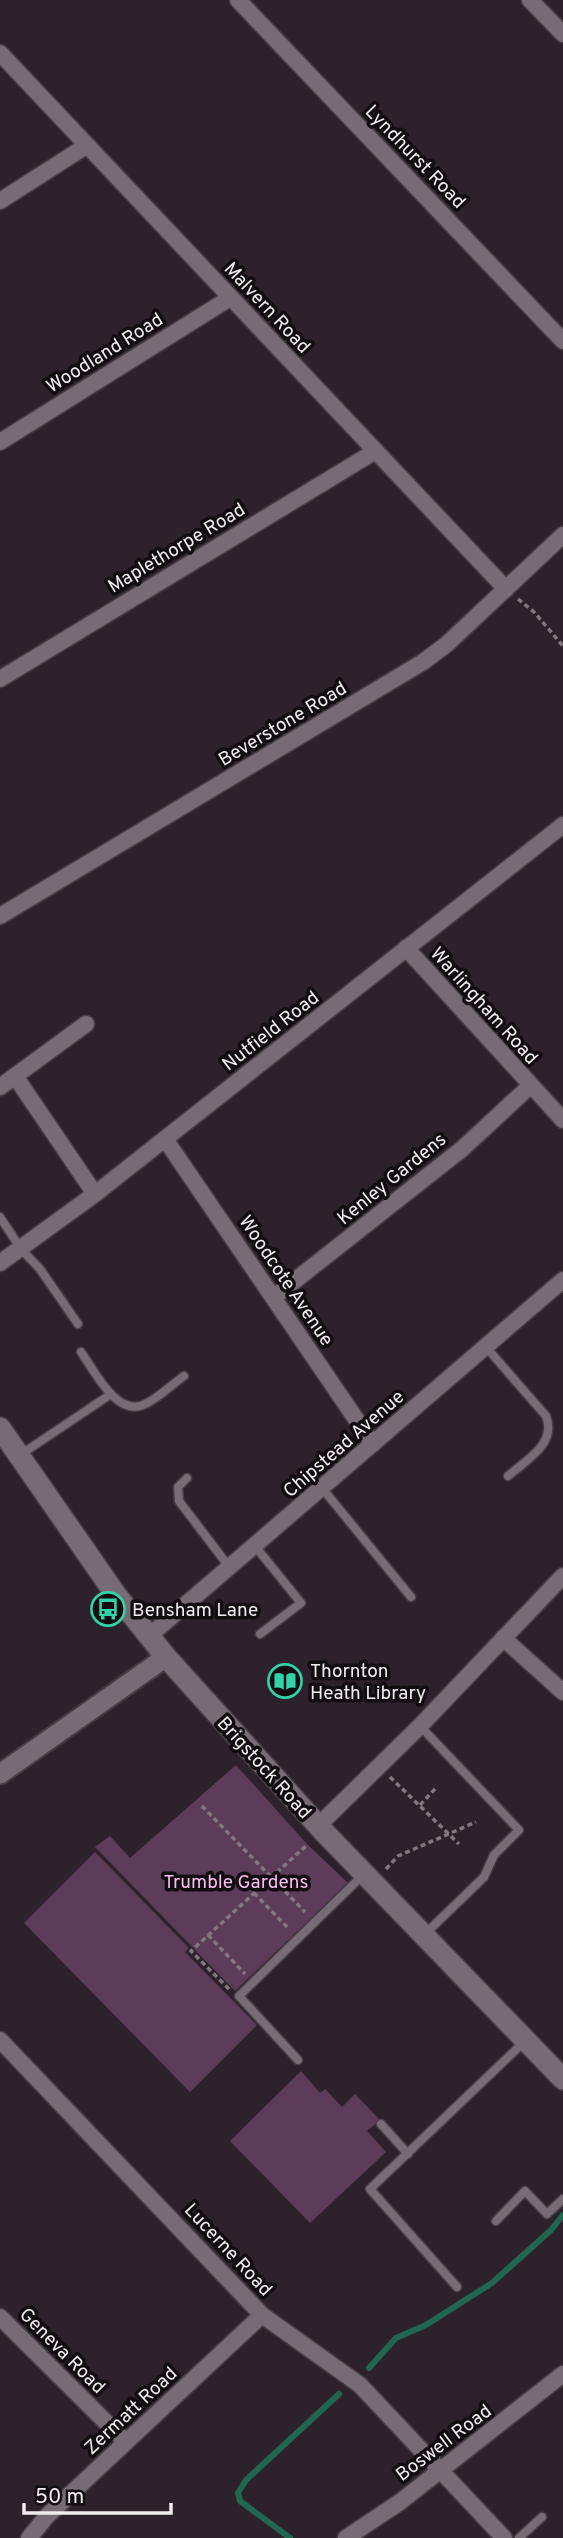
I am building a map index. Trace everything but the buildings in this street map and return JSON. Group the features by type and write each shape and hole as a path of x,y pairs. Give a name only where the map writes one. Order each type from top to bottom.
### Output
{"main road":[{"name":"Brigstock Road","path":"0,1428 116,1595 166,1657 320,1828 563,2079"}],"street":[{"name":"Lyndhurst Road","path":"238,0 563,341"},
{"path":"530,0 563,34"},
{"name":"Malvern Road","path":"0,53 506,589"},
{"path":"0,201 86,146"},
{"name":"Woodland Road","path":"0,442 230,298"},
{"name":"Maplethorpe Road","path":"0,679 374,452"},
{"name":"Beverstone Road","path":"0,916 423,662 447,644 563,536"},
{"path":"558,830 563,847"},
{"name":"Nutfield Road","path":"0,1264 320,1019 406,948 558,830"},
{"name":"Warlingham Road","path":"406,948 563,1120"},
{"path":"0,1087 86,1024"},
{"path":"15,1076 94,1194"},
{"name":"Kenley Gardens","path":"274,1297 462,1149 530,1086"},
{"name":"Woodcote Avenue","path":"165,1139 373,1444"},
{"name":"Chipstead Avenue","path":"149,1636 563,1280"},
{"path":"320,1828 563,1576"},
{"path":"503,1638 563,1692"},
{"path":"0,1774 166,1657"},
{"name":"Lucerne Road","path":"0,2040 262,2315 360,2385 504,2538"},
{"name":"Zermatt Road","path":"29,2538 47,2516 262,2315"},
{"name":"Geneva Road","path":"0,2317 126,2442"},
{"name":"Boswell Road","path":"345,2538 441,2471 563,2374"}],"lane":[{"path":"0,1216 21,1249 40,1269 78,1324"},
{"path":"486,1347 546,1416 549,1426 546,1443 508,1476"},
{"path":"81,1352 111,1394 122,1404 136,1407 184,1376"},
{"path":"19,1456 111,1394"},
{"path":"187,1478 178,1487 179,1501 230,1568"},
{"path":"322,1488 411,1597"},
{"path":"255,1546 301,1603 260,1634"},
{"path":"420,1726 519,1830 495,1854 484,1877 424,1936"},
{"path":"298,2060 239,1996 298,1939 368,1879"},
{"path":"457,2287 370,2189 527,2040"},
{"path":"381,2124 408,2154"},
{"path":"496,2221 525,2191 547,2214 563,2199"},
{"path":"519,2538 542,2517"}],"path":[{"path":"506,589 534,612 563,646"},
{"path":"379,1767 459,1844"},
{"path":"419,1806 435,1789"},
{"path":"202,1806 307,1913"},
{"path":"368,1879 398,1856 476,1822"},
{"path":"239,1996 191,1951 272,1877 320,1828"},
{"path":"254,1893 298,1939"},
{"path":"208,1936 253,1983"}],"green space":[{"name":"Trumble Gardens","path":"236,1765 307,1844 348,1883 235,1991 95,1847 110,1836 130,1858"},
{"path":"95,1852 189,1948 185,1952 257,2025 190,2092 24,1923"},
{"path":"301,2071 320,2093 325,2089 342,2107 355,2094 380,2120 367,2131 386,2152 310,2223 230,2141"}],"waterway":[{"path":"369,2368 396,2338 426,2325 492,2283 551,2230 563,2215"},
{"path":"290,2538 240,2501 238,2493 246,2480 339,2394"}],"place":[{"name":"Bensham Lane","path":"108,1609"},
{"name":"Thornton Heath Library","path":"285,1681"}]}
